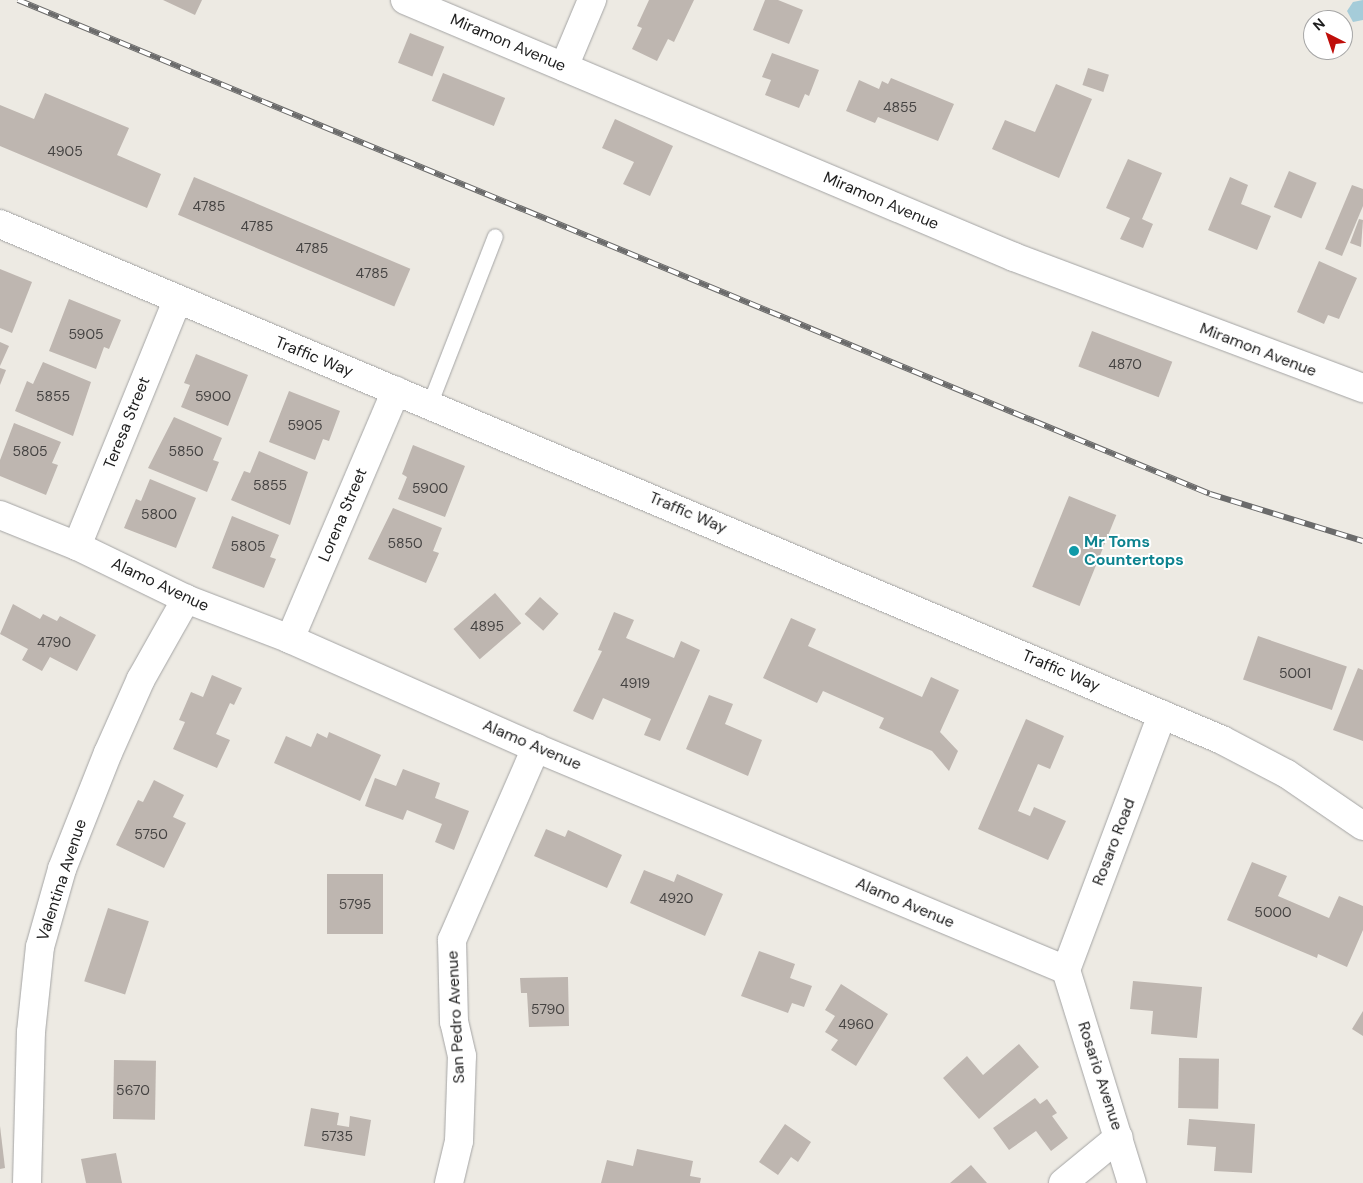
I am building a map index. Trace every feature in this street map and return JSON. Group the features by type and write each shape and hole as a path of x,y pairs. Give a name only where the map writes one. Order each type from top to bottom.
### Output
{"street":[{"name":"Miramon Avenue","path":"404,0 1014,257 1363,388"},
{"path":"564,67 592,0"},
{"name":"Traffic Way","path":"0,224 178,301 396,391 1222,740 1287,774 1363,826"},
{"name":"Teresa Street","path":"76,546 178,301"},
{"name":"Lorena Street","path":"290,639 396,391"},
{"name":"Alamo Avenue","path":"0,515 76,546 186,599 290,639 536,748 1066,970"},
{"name":"Valentina Avenue","path":"27,1183 31,1032 42,938 62,869 108,753 141,679 186,599"},
{"name":"Rosaro Road","path":"1066,970 1162,714"},
{"name":"San Pedro Avenue","path":"449,1183 460,1142 462,1056 454,1022 452,940 536,748"},
{"name":"Rosario Avenue","path":"1066,970 1132,1183"},
{"path":"1063,1183 1119,1137"}],"lane":[{"path":"429,405 495,236"}],"water":[{"path":"1363,0 1363,20 1353,22 1353,10 1348,10 1353,2"}],"building":[{"path":"163,0 202,0 195,15"},
{"path":"649,0 694,0 674,42 668,39 657,61 632,49 642,28 637,26"},
{"path":"765,0 778,0 803,10 789,44 753,30"},
{"path":"410,33 444,47 432,77 398,63"},
{"path":"772,53 819,70 809,96 805,94 799,108 765,95 771,80 762,77"},
{"path":"1088,68 1109,75 1103,92 1082,85"},
{"path":"443,73 505,98 494,126 432,101"},
{"path":"891,78 954,104 938,141 878,117 875,123 846,111 859,80 879,89 882,81 888,84"},
{"path":"1056,84 1092,99 1059,178 992,149 1005,120 1035,132"},
{"path":"45,93 129,128 117,155 161,174 147,208 0,146 0,105 34,119"},
{"path":"615,119 673,146 650,196 623,184 634,162 602,148"},
{"path":"1128,159 1162,173 1142,219 1153,224 1143,248 1120,239 1130,218 1106,208"},
{"path":"1289,171 1317,183 1301,219 1274,207"},
{"path":"194,177 410,269 394,307 178,215"},
{"path":"1230,177 1248,185 1241,204 1271,216 1257,250 1208,230"},
{"path":"1352,185 1363,189 1363,206 1342,256 1325,249"},
{"path":"1359,219 1363,220 1361,247 1350,243"},
{"path":"1319,261 1357,278 1339,319 1328,315 1324,324 1297,312"},
{"path":"0,269 32,282 12,333 0,328"},
{"path":"69,299 121,320 109,349 104,347 96,369 49,351"},
{"path":"1092,331 1172,362 1159,397 1078,366"},
{"path":"0,342 9,346 0,366"},
{"path":"196,354 248,375 228,426 181,407 190,385 184,383"},
{"path":"43,362 91,382 73,436 15,411 27,381 33,384"},
{"path":"0,368 6,370 0,385"},
{"path":"289,391 340,411 329,441 323,439 315,460 269,442"},
{"path":"174,417 222,438 213,460 219,462 207,492 148,468"},
{"path":"14,423 61,442 52,463 58,465 46,495 0,476 0,460"},
{"path":"413,445 465,466 445,517 398,499 407,477 402,474"},
{"path":"259,451 308,472 290,525 231,500 244,471 250,473"},
{"path":"150,479 196,498 176,548 124,528 136,499 141,501"},
{"name":"Mr Toms Countertops","path":"1069,496 1116,515 1080,606 1032,587"},
{"path":"393,508 442,528 433,551 439,553 426,583 368,559"},
{"path":"232,516 279,535 270,557 276,559 264,588 212,568"},
{"path":"495,593 521,623 480,659 453,629"},
{"path":"540,597 559,614 543,631 525,614"},
{"path":"13,604 40,619 43,614 57,621 60,616 96,635 77,671 50,657 42,671 22,660 28,649 0,634"},
{"path":"614,612 634,620 626,638 674,658 681,641 700,650 660,741 644,735 651,719 603,698 593,720 573,711 602,651 598,650"},
{"path":"791,618 816,629 808,646 922,697 931,677 959,690 940,732 958,751 949,771 932,751 879,728 884,718 823,691 817,703 763,678"},
{"path":"1258,636 1347,667 1332,710 1243,679"},
{"path":"1358,668 1363,670 1363,741 1333,730"},
{"path":"212,675 242,688 234,705 230,703 216,734 230,740 217,768 173,749 185,722 179,720 191,692 203,697"},
{"path":"709,695 733,704 725,724 762,740 748,776 686,749"},
{"path":"1026,719 1064,736 1050,769 1038,764 1018,811 1030,816 1034,807 1066,821 1048,860 978,829"},
{"path":"329,732 381,755 360,801 274,763 286,736 311,747 317,733 327,738"},
{"path":"403,769 440,783 435,798 469,811 454,850 435,842 442,824 407,810 403,820 365,806 375,778 396,786"},
{"path":"154,780 184,795 173,817 186,823 164,868 116,845 138,800 143,802"},
{"path":"546,829 565,837 568,830 622,855 607,888 534,856"},
{"path":"1252,862 1287,876 1278,896 1329,918 1339,896 1363,906 1363,930 1347,967 1318,954 1317,958 1227,920"},
{"path":"644,870 674,882 677,874 723,894 705,936 630,903"},
{"path":"327,874 383,874 383,934 327,934"},
{"path":"108,908 149,921 125,995 84,981"},
{"path":"759,951 795,964 790,978 812,986 804,1007 792,1003 788,1013 741,996"},
{"path":"568,977 569,1026 529,1027 527,993 521,993 520,978"},
{"path":"1133,981 1202,987 1197,1038 1151,1034 1153,1011 1130,1009"},
{"path":"841,984 888,1014 856,1066 831,1050 838,1040 825,1032 835,1016 825,1010"},
{"path":"1363,1011 1363,1036 1352,1029"},
{"path":"1019,1044 1039,1067 979,1119 943,1078 967,1056 983,1075"},
{"path":"1179,1058 1219,1059 1218,1109 1178,1108"},
{"path":"114,1060 156,1061 155,1120 113,1119"},
{"path":"1035,1098 1040,1104 1047,1099 1057,1113 1052,1116 1068,1138 1051,1151 1036,1131 1009,1150 993,1128"},
{"path":"311,1108 339,1113 337,1125 349,1127 350,1116 371,1120 365,1156 304,1146"},
{"path":"1189,1119 1255,1124 1252,1173 1214,1171 1216,1147 1187,1145"},
{"path":"785,1124 811,1142 798,1162 791,1157 778,1175 759,1162"},
{"path":"0,1126 5,1168 0,1169"},
{"path":"637,1149 693,1161 690,1176 701,1178 700,1183 601,1183 607,1160 633,1166"},
{"path":"116,1153 122,1183 86,1183 81,1159"},
{"path":"971,1165 987,1183 950,1183"}],"railway":[{"path":"18,0 1210,494 1363,541"}],"place":[{"name":"Mr Toms Countertops","path":"1074,551"}]}
